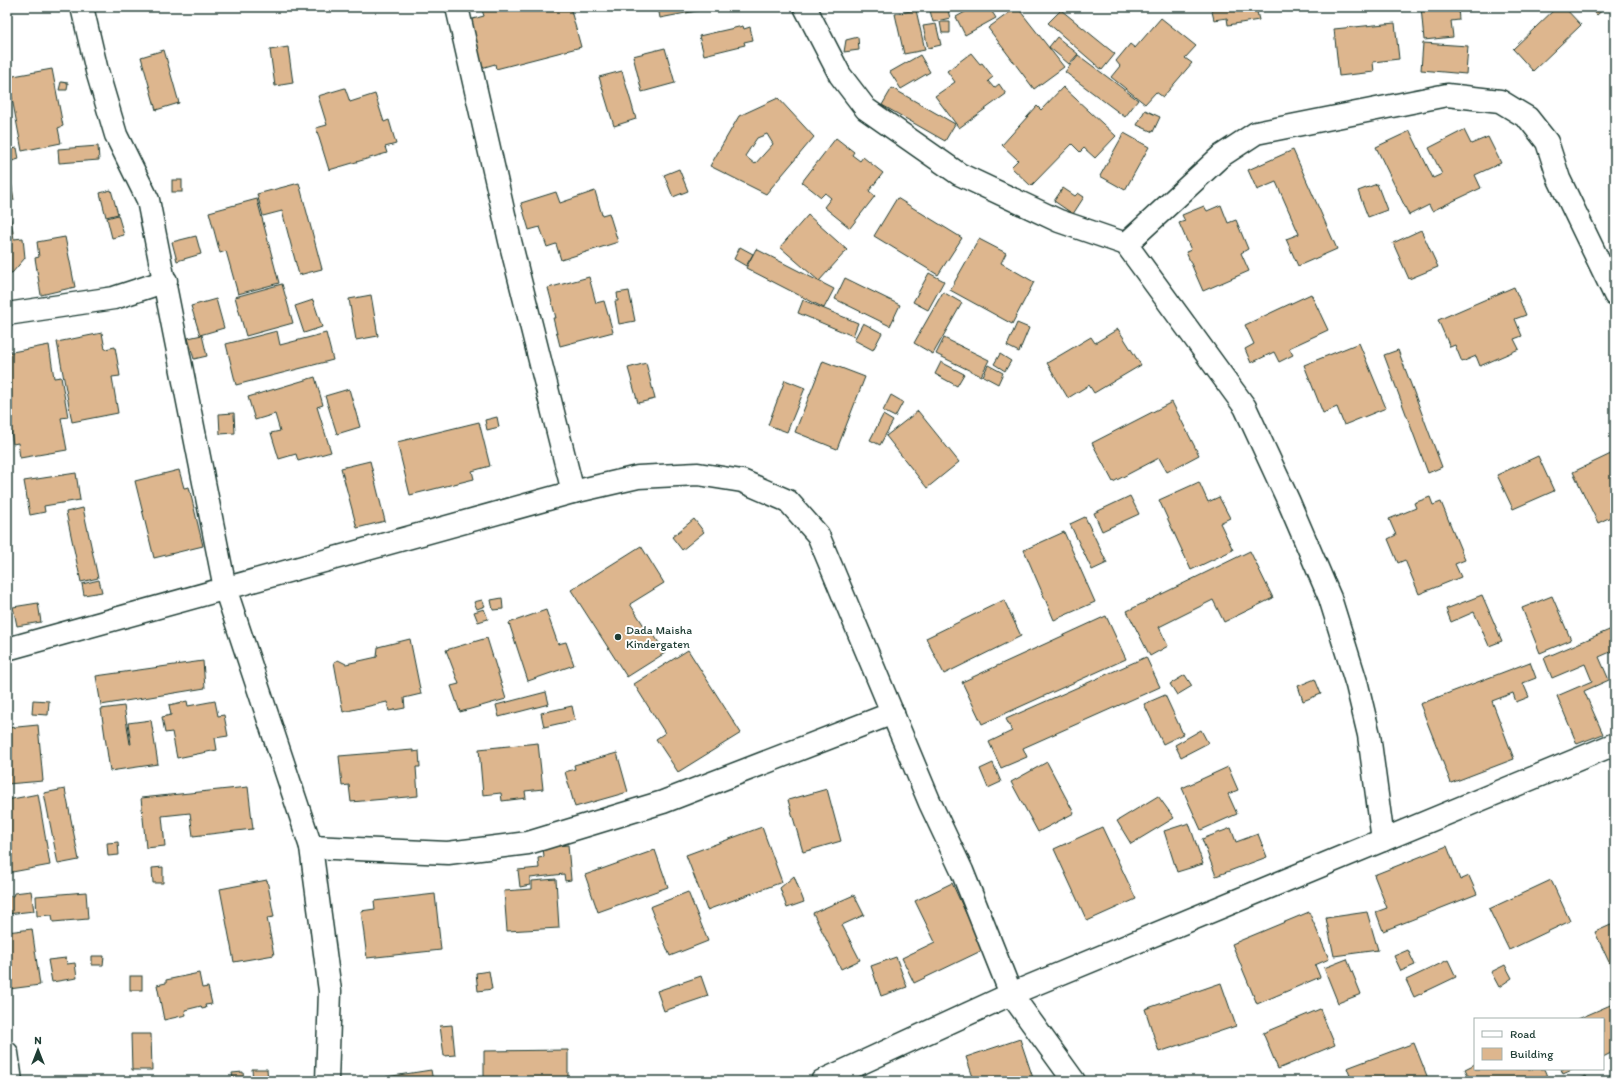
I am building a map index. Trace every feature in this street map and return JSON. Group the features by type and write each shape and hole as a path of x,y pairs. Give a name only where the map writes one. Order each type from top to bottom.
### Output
{"street":[{"path":"82,7 97,71 116,135 148,200 166,282 225,588 311,847 330,991 327,1081"},
{"path":"457,7 510,240 573,492"},
{"path":"805,7 840,75 866,109 959,174 1059,221 1126,244 1245,407 1288,500 1330,598 1357,685 1369,735 1383,840"},
{"path":"1126,244 1221,156 1256,133 1447,95 1500,101 1528,118 1547,142 1560,179 1615,294"},
{"path":"7,314 114,298 166,282"},
{"path":"7,649 573,492 638,477 698,474 742,481 788,501 818,535 930,803 962,871 1010,994 1074,1081"},
{"path":"311,847 448,853 528,843 663,802 893,713"},
{"path":"822,1081 1010,994 1615,744"},
{"path":"7,1052 11,1081"}],"building":[{"path":"481,7 570,7 581,47 496,69 495,64 478,69 465,21 484,16"},
{"path":"658,7 717,7 660,18"},
{"path":"929,7 947,7 950,18 933,22"},
{"path":"974,7 989,7 996,18 965,35 956,17"},
{"path":"1017,7 1064,67 1034,89 988,28"},
{"path":"1211,7 1282,7 1257,12 1259,20 1228,25 1227,18 1214,20"},
{"path":"1421,7 1458,7 1459,20 1451,21 1453,37 1424,40"},
{"path":"1557,7 1564,7 1581,25 1533,71 1513,49"},
{"path":"1589,7 1606,7 1597,15"},
{"path":"916,10 925,50 904,54 895,14"},
{"path":"1061,10 1115,54 1102,70 1048,23"},
{"path":"1161,18 1196,46 1185,58 1192,63 1163,97 1156,92 1145,104 1111,77 1120,66 1116,61 1130,44 1135,48"},
{"path":"940,22 950,22 950,33 942,33"},
{"path":"1395,23 1399,59 1373,62 1374,72 1339,76 1334,29"},
{"path":"936,24 941,45 928,48 923,26"},
{"path":"743,26 744,29 750,27 753,40 744,42 745,45 704,55 699,36"},
{"path":"858,37 859,50 844,52 846,40"},
{"path":"1057,37 1078,54 1069,64 1049,47"},
{"path":"1423,43 1468,46 1466,74 1421,70"},
{"path":"288,47 293,83 275,86 270,50"},
{"path":"665,48 675,83 642,92 633,56"},
{"path":"164,50 179,103 156,110 141,57"},
{"path":"971,53 980,64 982,63 993,77 988,81 994,88 999,84 1006,94 959,128 935,96 955,82 947,71"},
{"path":"920,55 930,72 901,89 890,72"},
{"path":"1078,55 1138,100 1125,117 1065,72"},
{"path":"52,69 63,126 58,128 61,143 22,151 8,77"},
{"path":"622,71 636,119 614,126 599,77"},
{"path":"61,82 68,83 67,90 59,90"},
{"path":"1063,87 1116,136 1095,158 1084,148 1080,152 1072,144 1031,186 1011,167 1018,160 1002,145 1037,106 1041,110"},
{"path":"345,88 350,102 375,94 384,122 389,120 396,144 385,147 387,153 329,170 316,128 327,125 318,96"},
{"path":"892,88 955,124 945,141 882,105"},
{"path":"778,98 814,137 766,194 710,166 739,116","holes":["767,134 773,144 755,164 745,156 757,138"]},
{"path":"1145,110 1160,117 1153,132 1137,125"},
{"path":"1464,130 1471,144 1488,137 1501,163 1475,175 1481,188 1432,211 1429,205 1409,215 1376,147 1410,131 1433,178 1442,174 1429,148"},
{"path":"1124,133 1149,147 1125,190 1100,176"},
{"path":"836,138 854,152 852,155 860,161 863,157 883,173 869,191 875,196 850,228 824,207 831,198 825,193 821,197 802,182"},
{"path":"98,146 99,160 59,163 58,149"},
{"path":"17,148 19,159 9,162 7,150"},
{"path":"1293,150 1337,249 1298,266 1286,239 1299,234 1276,182 1257,190 1248,170"},
{"path":"679,169 688,191 673,197 664,175"},
{"path":"172,180 182,180 182,192 172,192"},
{"path":"7,181 11,181 14,200 8,201 14,239 23,238 25,258 12,273 7,272"},
{"path":"299,183 322,269 299,275 282,211 263,216 257,194"},
{"path":"1377,184 1387,210 1368,217 1358,191"},
{"path":"1063,188 1075,196 1078,193 1084,197 1073,214 1054,201"},
{"path":"111,190 118,214 106,217 100,193"},
{"path":"595,191 602,215 609,213 618,242 561,260 556,244 547,247 540,227 529,230 521,203 556,192 560,203"},
{"path":"897,198 962,238 938,275 874,236"},
{"path":"257,199 279,283 238,294 226,251 220,253 209,212"},
{"path":"1221,205 1228,223 1236,220 1248,249 1241,253 1249,271 1203,291 1186,252 1191,250 1179,223 1185,221 1182,215 1204,206 1207,211"},
{"path":"118,215 124,235 112,238 107,218"},
{"path":"808,215 847,250 819,281 780,247"},
{"path":"1421,230 1438,267 1409,279 1393,243"},
{"path":"196,236 201,254 177,261 172,242"},
{"path":"65,237 75,287 41,295 35,258 39,257 37,242"},
{"path":"979,239 1006,253 1001,263 1034,282 1012,324 950,290"},
{"path":"740,247 753,254 746,266 734,259"},
{"path":"756,249 834,289 824,308 746,268"},
{"path":"929,273 944,281 928,310 913,302"},
{"path":"589,277 596,303 604,301 613,332 560,346 553,318 556,318 548,288"},
{"path":"845,278 900,305 890,326 835,299"},
{"path":"282,284 293,323 246,336 235,297"},
{"path":"1514,287 1526,315 1515,319 1522,336 1514,339 1519,349 1480,366 1476,356 1462,362 1455,345 1450,347 1438,320"},
{"path":"629,291 635,321 619,324 615,301 618,301 617,293"},
{"path":"943,292 962,303 933,354 914,343"},
{"path":"1311,294 1328,330 1289,348 1293,355 1279,362 1274,352 1251,363 1245,349 1254,344 1245,325"},
{"path":"371,295 378,336 356,340 349,299"},
{"path":"216,299 224,328 200,335 191,306"},
{"path":"313,300 322,327 304,333 295,306"},
{"path":"803,300 858,323 853,336 798,313"},
{"path":"863,323 882,333 873,350 854,340"},
{"path":"1017,323 1029,328 1019,352 1007,346"},
{"path":"1118,329 1141,365 1094,393 1089,385 1068,398 1047,363 1091,337 1095,343"},
{"path":"277,331 280,345 326,333 333,360 236,385 226,344"},
{"path":"102,333 105,349 115,347 120,376 112,377 118,413 72,422 57,342"},
{"path":"202,335 207,356 194,359 188,338"},
{"path":"944,338 989,360 981,376 936,354"},
{"path":"1359,343 1386,408 1344,425 1337,407 1323,413 1304,365"},
{"path":"49,345 54,378 61,377 68,417 61,418 67,450 20,458 18,443 13,444 7,409 7,353"},
{"path":"1398,350 1442,467 1428,473 1384,355"},
{"path":"1000,354 1011,361 1005,371 994,364"},
{"path":"823,361 865,377 837,449 795,432"},
{"path":"941,362 964,374 957,386 935,374"},
{"path":"646,363 655,399 638,403 628,368"},
{"path":"988,365 1003,373 998,384 983,376"},
{"path":"315,377 323,405 317,407 331,452 298,461 296,454 279,459 271,433 280,431 275,414 255,420 248,397"},
{"path":"785,380 805,388 787,432 768,425"},
{"path":"349,389 360,427 337,434 325,396"},
{"path":"891,395 903,402 895,417 883,411"},
{"path":"1172,402 1199,455 1167,472 1159,458 1113,482 1092,443"},
{"path":"918,411 959,462 927,488 886,436"},
{"path":"234,413 235,433 220,434 219,414"},
{"path":"883,415 893,421 880,445 870,440"},
{"path":"497,417 499,427 487,430 485,420"},
{"path":"479,422 490,466 472,471 474,479 410,495 397,442"},
{"path":"1615,452 1615,515 1598,523 1573,472"},
{"path":"1538,456 1554,491 1513,509 1497,475"},
{"path":"370,461 385,521 357,528 341,468"},
{"path":"179,470 184,488 189,487 203,546 154,558 135,481"},
{"path":"76,473 80,500 44,506 45,512 30,515 24,481"},
{"path":"1199,482 1208,502 1219,497 1230,518 1220,523 1233,550 1191,570 1159,500"},
{"path":"1130,496 1139,514 1102,531 1094,513"},
{"path":"1430,497 1433,505 1441,502 1465,560 1455,564 1461,577 1419,594 1405,560 1398,563 1388,539 1396,535 1389,519 1416,508 1414,503"},
{"path":"83,508 98,578 81,582 66,512"},
{"path":"1085,517 1107,563 1092,570 1070,524"},
{"path":"694,519 704,532 682,550 672,537"},
{"path":"1064,532 1095,602 1054,620 1024,550"},
{"path":"641,546 664,583 630,604 648,632 651,630 665,653 627,677 571,590"},
{"path":"1250,551 1273,598 1224,622 1213,600 1159,627 1168,646 1150,656 1127,611"},
{"path":"99,580 102,592 84,595 82,584"},
{"path":"1482,595 1502,641 1489,646 1474,612 1451,622 1446,609"},
{"path":"1552,596 1571,640 1540,653 1522,608"},
{"path":"502,598 503,609 493,610 491,600"},
{"path":"482,600 485,606 477,609 474,602"},
{"path":"1004,600 1021,636 944,674 926,638"},
{"path":"38,603 41,622 17,626 13,607"},
{"path":"484,609 488,619 478,622 474,612"},
{"path":"546,610 558,644 566,642 574,665 528,681 509,623"},
{"path":"1106,616 1126,659 982,724 962,682"},
{"path":"1614,628 1615,650 1599,657 1609,680 1584,691 1603,734 1577,744 1557,696 1592,681 1585,664 1552,678 1544,658"},
{"path":"487,638 506,699 460,712 451,686 459,684 446,650"},
{"path":"410,639 421,694 404,698 405,708 389,711 387,702 343,712 334,662 338,660 346,664 377,657 378,647"},
{"path":"688,650 741,733 678,772 656,739 665,733 634,684"},
{"path":"1146,657 1160,687 1023,748 1027,757 1001,768 989,742 1012,731 1006,719"},
{"path":"203,661 205,688 101,705 96,676"},
{"path":"1530,662 1536,678 1523,683 1529,697 1516,702 1513,693 1492,701 1514,759 1451,783 1420,704"},
{"path":"1185,675 1192,686 1177,695 1170,684"},
{"path":"1315,679 1321,694 1303,701 1298,686"},
{"path":"546,692 549,704 499,717 496,705"},
{"path":"1165,695 1183,734 1163,744 1144,704"},
{"path":"33,700 49,701 48,715 32,714"},
{"path":"187,701 188,706 215,701 218,716 224,715 228,736 215,738 217,750 177,758 172,732 165,733 162,717 171,715 169,705"},
{"path":"124,706 130,744 128,723 151,720 158,764 110,771 101,709"},
{"path":"572,706 575,720 544,727 541,713"},
{"path":"38,725 43,781 7,784 7,728"},
{"path":"1201,730 1208,743 1181,757 1175,745"},
{"path":"538,743 543,789 525,791 526,798 502,801 501,793 483,795 479,749"},
{"path":"413,750 413,752 419,751 420,767 416,767 418,796 351,802 349,785 342,786 339,756"},
{"path":"617,753 628,792 575,807 565,772 575,769 574,765"},
{"path":"1047,762 1074,813 1038,832 1011,782"},
{"path":"993,763 1001,782 988,788 980,769"},
{"path":"1228,767 1238,790 1228,794 1237,814 1201,830 1182,788"},
{"path":"248,787 253,829 193,836 190,813 162,816 165,846 146,848 141,798"},
{"path":"65,789 79,860 58,864 44,793"},
{"path":"827,789 841,841 803,852 788,800"},
{"path":"38,794 50,865 7,873 7,800"},
{"path":"1158,796 1174,818 1131,844 1117,821"},
{"path":"1189,823 1203,864 1177,872 1164,831"},
{"path":"762,827 782,882 707,910 686,855"},
{"path":"1102,827 1136,899 1087,921 1054,849"},
{"path":"1231,828 1236,842 1258,834 1267,857 1216,876 1202,839"},
{"path":"118,842 119,855 108,856 107,843"},
{"path":"568,845 571,880 565,881 564,874 530,878 530,885 520,887 518,870 539,868 538,858 544,857 543,847"},
{"path":"1447,846 1460,880 1469,876 1477,894 1383,931 1376,912 1387,908 1374,875"},
{"path":"655,850 668,887 598,912 585,875"},
{"path":"163,867 163,883 153,883 152,868"},
{"path":"794,876 804,902 787,908 780,888"},
{"path":"556,879 559,928 507,931 504,891 532,889 532,881"},
{"path":"267,880 274,917 267,918 274,955 234,962 220,889"},
{"path":"1551,880 1570,921 1509,950 1489,909"},
{"path":"952,883 983,950 914,983 902,958 935,942 915,901"},
{"path":"31,891 34,911 7,914 7,896 13,896 14,893"},
{"path":"86,892 88,919 53,922 52,915 37,916 36,896"},
{"path":"688,892 708,941 670,956 650,907"},
{"path":"435,894 441,950 367,958 361,911 375,909 374,901"},
{"path":"854,895 864,915 842,925 860,960 841,969 813,913"},
{"path":"1309,912 1329,959 1315,965 1320,977 1257,1004 1232,944"},
{"path":"1367,912 1378,950 1334,956 1326,918"},
{"path":"1613,924 1615,928 1615,975 1595,932"},
{"path":"32,929 40,985 9,989 7,971 7,932"},
{"path":"1408,950 1415,965 1401,971 1394,956"},
{"path":"92,956 104,956 103,965 92,965"},
{"path":"896,957 907,987 881,996 871,966"},
{"path":"66,958 67,964 75,963 77,978 52,982 48,960"},
{"path":"1347,959 1361,994 1338,1003 1324,968"},
{"path":"1448,960 1456,977 1414,997 1406,980"},
{"path":"1505,965 1512,978 1499,987 1491,972"},
{"path":"489,971 492,989 478,991 476,973"},
{"path":"199,973 202,988 208,987 212,1004 205,1005 206,1008 202,1009 201,1006 185,1010 186,1015 164,1020 157,985 166,983 166,980"},
{"path":"130,976 142,976 142,990 130,990"},
{"path":"701,976 708,996 664,1011 657,991"},
{"path":"1221,983 1236,1026 1159,1052 1145,1009"},
{"path":"1615,1003 1615,1051 1604,1056 1604,1018 1580,1018"},
{"path":"1320,1009 1335,1045 1278,1069 1263,1033"},
{"path":"452,1025 455,1055 444,1056 440,1026"},
{"path":"131,1034 151,1034 152,1070 132,1070"},
{"path":"1020,1039 1034,1081 961,1081 973,1077 966,1057"},
{"path":"1414,1043 1429,1081 1352,1081 1347,1068"},
{"path":"568,1050 568,1081 484,1081 484,1051"},
{"path":"1474,1064 1474,1070 1544,1070 1549,1081 1471,1081 1465,1069"},
{"path":"252,1069 267,1069 268,1081 253,1081"},
{"path":"431,1070 433,1081 387,1081 386,1077"},
{"path":"1561,1070 1572,1070 1563,1074"},
{"path":"243,1072 244,1081 234,1081 236,1078 233,1078 232,1073"},
{"path":"1586,1076 1589,1081 1576,1081"}],"place":[{"name":"Dada Maisha Kindergaten","path":"618,637"}]}
